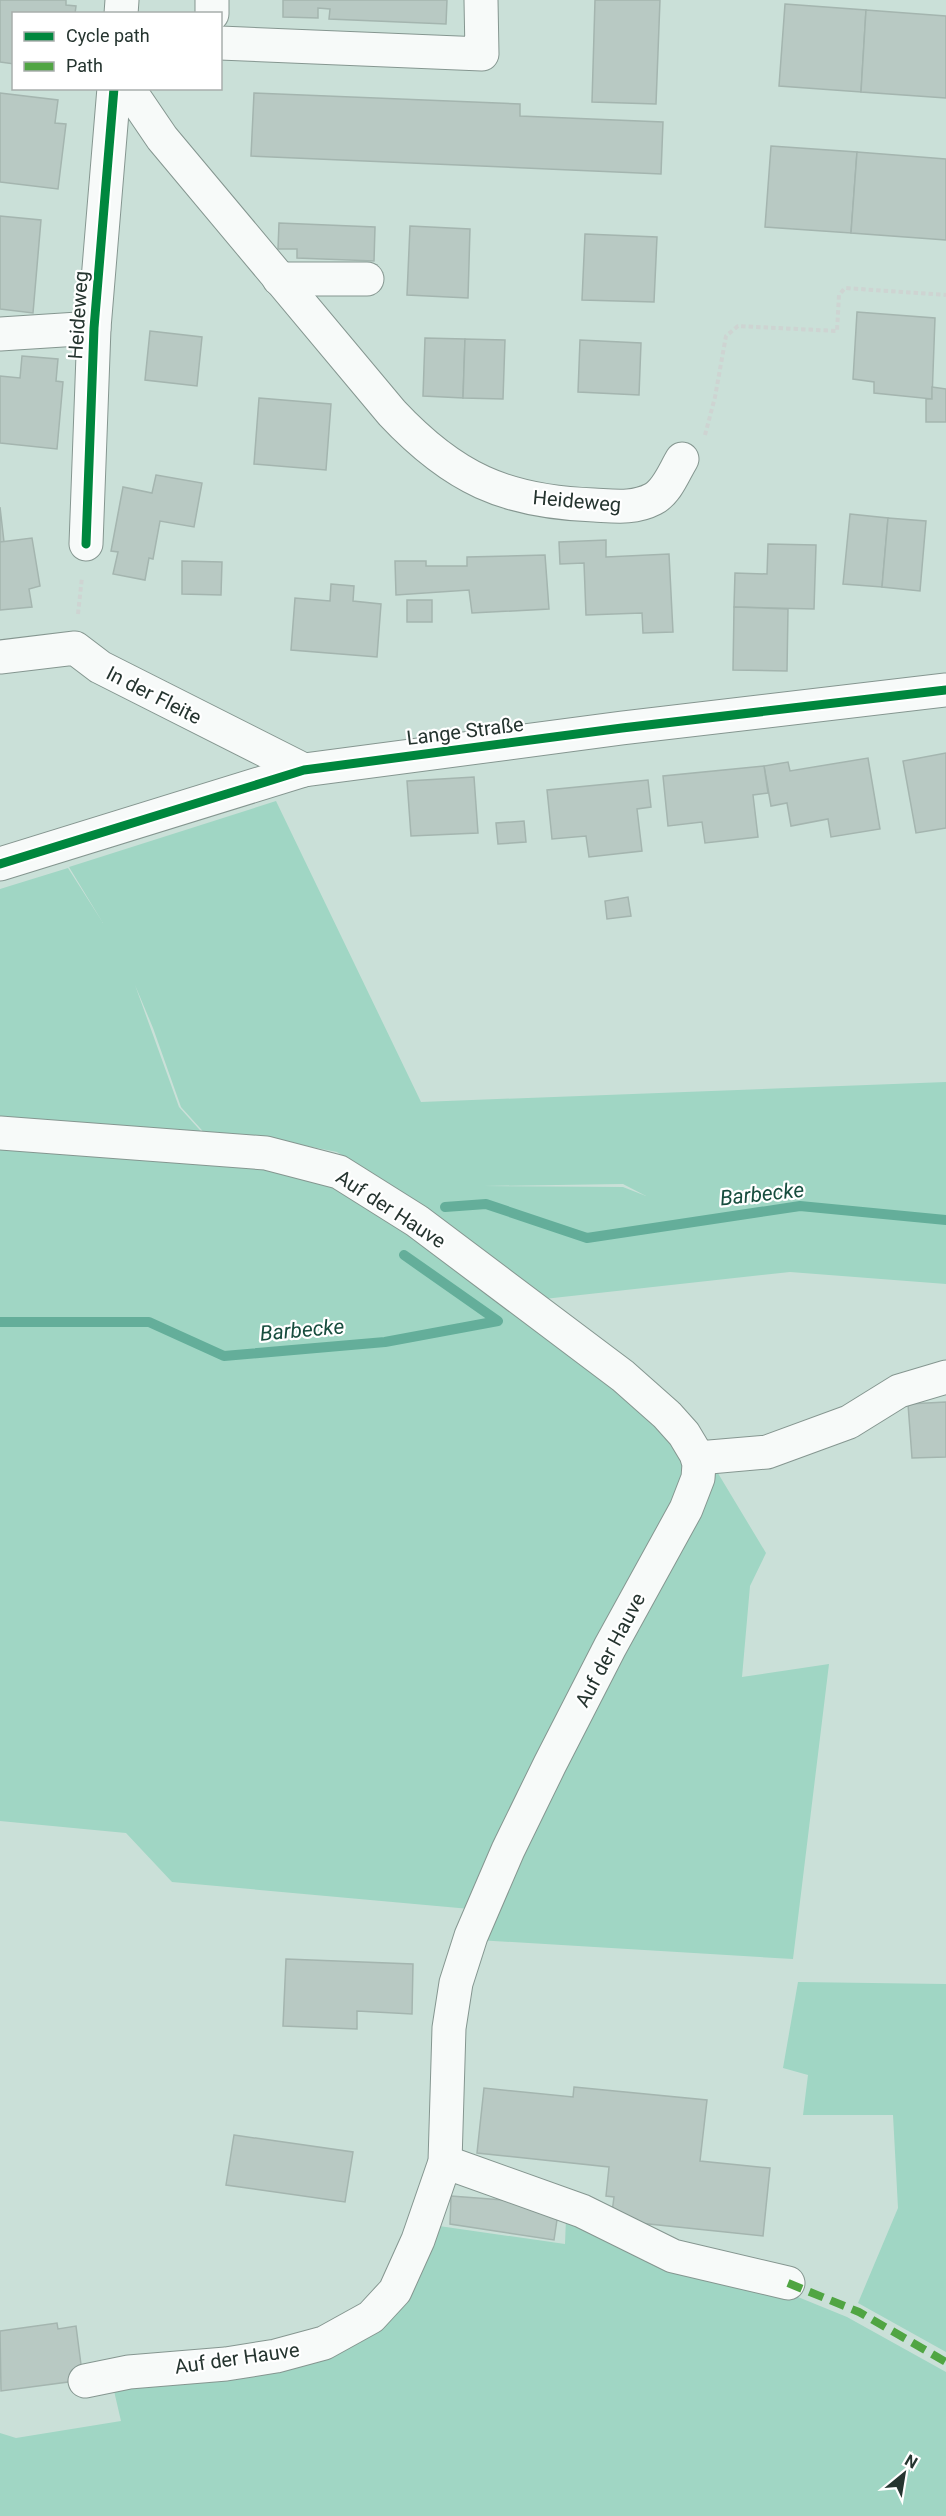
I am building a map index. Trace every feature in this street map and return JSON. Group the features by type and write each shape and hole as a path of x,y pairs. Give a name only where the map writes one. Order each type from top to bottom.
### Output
{"street":[{"path":"222,43 482,54 481,0"},
{"name":"Heideweg","path":"86,541 94,328 114,90"},
{"name":"Heideweg","path":"129,90 162,138 413,435 468,477 501,491 531,499 560,504 635,506 660,494 682,459"},
{"path":"279,279 367,279"},
{"name":"Heideweg","path":"0,333 94,328"},
{"path":"0,657 75,648"},
{"name":"In der Fleite","path":"75,648 100,667 304,770"},
{"name":"Lange Straße","path":"0,864 304,770 633,727 946,690"},
{"name":"Auf der Hauve","path":"0,1132 266,1153 339,1172 417,1221 623,1376 667,1415 684,1434 698,1458 698,1478 686,1509 610,1647 550,1764 508,1850 471,1936 456,1983 449,2028 445,2162 404,2275 385,2304 355,2328 324,2343 276,2356 226,2364 129,2372 85,2381"},
{"path":"698,1458 767,1452 849,1422 899,1391 946,1377"},
{"path":"445,2162 582,2211 673,2256 788,2283"}],"path":[{"path":"682,459 696,447 706,433 726,336 738,326 837,331 839,295 845,288 946,295"},
{"path":"75,648 86,541"}],"green space":[{"path":"276,801 421,1102 946,1082 946,1284 790,1272 535,1300 393,1187 337,1152 282,1141 209,1138 181,1107 135,985 179,1107 208,1139 0,1122 0,889 68,868 103,923 69,867","holes":["623,1184 646,1196 623,1187 483,1186"]},
{"path":"0,1141 178,1153 334,1178 415,1229 671,1435 684,1465 678,1500 470,1909 172,1882 126,1833 0,1821"},
{"path":"713,1465 766,1553 750,1586 742,1677 829,1664 793,1959 477,1940"},
{"path":"798,1982 946,1984 946,2352 858,2303 898,2208 893,2115 803,2115 808,2075 783,2068"},
{"path":"566,2218 798,2297 847,2317 946,2372 946,2516 0,2516 0,2433 16,2438 121,2421 111,2378 331,2351 439,2226 565,2244"}],"building":[{"path":"0,0 66,0 66,5 76,6 75,12 12,12 12,64 0,62"},
{"path":"283,0 447,0 446,24 329,19 330,9 318,8 318,18 283,17"},
{"path":"595,0 660,0 656,104 592,102"},
{"path":"785,4 866,10 861,92 779,86"},
{"path":"866,10 946,16 946,98 861,92"},
{"path":"0,93 58,100 55,123 66,124 58,189 0,182"},
{"path":"254,93 520,104 520,116 663,122 661,174 251,156"},
{"path":"771,146 857,152 851,233 765,227"},
{"path":"857,152 946,159 946,240 851,233"},
{"path":"0,216 41,220 33,313 0,309"},
{"path":"279,223 375,227 374,261 297,258 297,249 278,249"},
{"path":"410,226 470,229 468,298 407,295"},
{"path":"585,234 657,237 654,302 582,300"},
{"path":"857,312 935,318 932,399 874,393 874,382 853,379"},
{"path":"150,331 202,337 197,386 145,380"},
{"path":"425,338 465,339 463,398 423,396"},
{"path":"465,339 505,340 503,399 463,398"},
{"path":"580,340 641,343 639,395 578,392"},
{"path":"22,356 58,359 56,381 63,382 57,449 0,443 0,376 20,378"},
{"path":"932,387 946,389 946,422 926,422 926,399 932,399"},
{"path":"259,398 331,404 326,470 254,464"},
{"path":"156,475 202,483 194,527 160,521 153,559 149,558 145,580 113,574 118,552 111,551 123,487 152,493"},
{"path":"0,507 4,542 0,542"},
{"path":"850,514 888,518 882,587 843,584"},
{"path":"888,518 926,521 920,591 882,587"},
{"path":"32,538 40,586 29,589 32,607 0,610 0,542"},
{"path":"606,540 606,557 669,554 673,632 643,633 642,613 586,615 584,563 560,564 559,542"},
{"path":"768,544 816,545 814,609 734,607 735,573 767,574"},
{"path":"545,555 549,609 472,613 469,590 396,595 395,561 426,561 426,566 467,566 467,557"},
{"path":"182,561 222,562 221,595 182,594"},
{"path":"331,584 354,586 353,601 381,604 377,657 291,650 295,598 330,601"},
{"path":"407,600 432,600 432,622 407,622"},
{"path":"734,607 788,609 787,671 733,670"},
{"path":"946,753 946,828 916,833 903,761"},
{"path":"868,758 880,829 831,837 828,819 791,826 787,803 771,806 764,766 788,762 790,771"},
{"path":"764,766 768,793 753,795 758,837 705,843 702,822 668,826 663,776"},
{"path":"474,777 478,833 411,836 407,781"},
{"path":"648,780 651,807 637,809 642,851 589,857 586,836 552,839 547,790"},
{"path":"524,821 526,842 498,844 496,823"},
{"path":"628,897 631,916 607,919 605,901"},
{"path":"946,1402 946,1457 912,1458 908,1404"},
{"path":"286,1959 413,1964 412,2014 357,2011 357,2029 283,2026"},
{"path":"574,2087 707,2100 700,2161 770,2168 763,2236 611,2220 614,2197 606,2196 609,2167 477,2153 484,2088 573,2097"},
{"path":"234,2135 353,2152 345,2202 226,2185"},
{"path":"451,2196 530,2202 558,2213 554,2240 450,2224"},
{"path":"57,2323 58,2329 76,2326 83,2380 1,2391 0,2331"}],"waterway":[{"name":"Barbecke","path":"445,1207 486,1204 587,1238 800,1206 946,1220"},
{"name":"Barbecke","path":"0,1322 149,1322 224,1356 385,1342 498,1321 404,1255"}],"marked path":[{"path":"788,2283 859,2312 946,2362"}],"cycle path":[{"path":"86,544 94,328 114,90"},
{"path":"0,864 304,770 622,728 946,690"}]}
